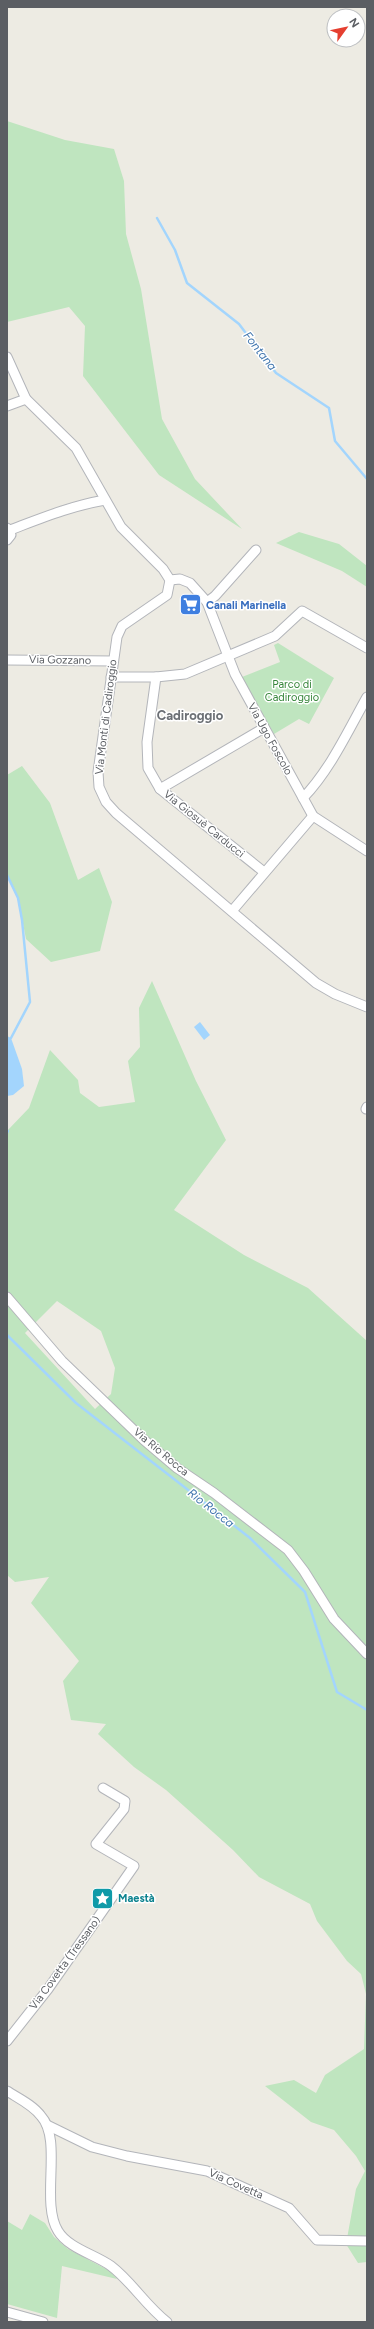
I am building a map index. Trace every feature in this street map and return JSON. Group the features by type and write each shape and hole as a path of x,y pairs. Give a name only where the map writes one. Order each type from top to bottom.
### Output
{"street":[{"path":"7,357 26,399 76,448 89,468 105,500 129,538 163,569 170,580 180,579 190,583 208,602 256,550"},
{"path":"7,406 26,399"},
{"path":"7,540 11,535 8,529 59,511 105,500"},
{"name":"Via Monti di Cadiroggio","path":"170,580 170,590 167,595 122,626 117,637 112,661 98,772 99,787 106,802 145,839 316,982 335,994 367,1007"},
{"name":"Via Ugo Foscolo","path":"208,602 235,674 313,816"},
{"path":"111,676 156,677 185,674 275,636 302,611 367,648"},
{"name":"Via Gozzano","path":"7,660 112,661"},
{"name":"Via Giosuè Carducci","path":"156,677 148,749 148,768 160,789 264,872"},
{"path":"303,798 313,788 334,756 367,697"},
{"path":"160,789 264,728"},
{"path":"232,911 313,816 367,851"},
{"name":"Via Rio Rocca","path":"7,1297 62,1361 144,1440 177,1468 214,1493 288,1550 304,1571 334,1619 367,1654"},
{"name":"Via Covetta (Tressano)","path":"7,2041 48,1989 134,1866 96,1844 124,1809 125,1801 103,1788"},
{"path":"7,2091 36,2110 47,2125 50,2144 52,2217 58,2232 70,2242 112,2267 167,2322"},
{"name":"Via Covetta","path":"47,2125 92,2147 127,2156 207,2171 289,2208 317,2240 367,2241"},
{"path":"7,2312 43,2322"}],"green space":[{"path":"7,121 65,140 114,149 124,181 126,234 141,289 162,419 195,479 242,529 159,475 83,376 85,326 69,307 7,322"},
{"path":"299,532 339,544 367,566 367,587 342,571 276,543"},
{"name":"Parco di Cadiroggio","path":"278,643 334,678 309,724 299,719 274,734 242,677 280,662 274,645"},
{"path":"22,766 50,803 78,880 99,868 112,902 100,951 51,962 26,939 18,898 7,875 7,775"},
{"path":"152,981 196,1081 226,1140 174,1210 244,1255 308,1288 367,1341 367,2262 358,2263 346,2244 356,2189 365,2171 356,2156 334,2130 311,2122 265,2086 294,2080 316,2093 325,2075 364,2049 366,1994 361,1974 347,1961 317,1921 310,1904 259,1877 233,1850 166,1790 134,1767 98,1734 106,1724 71,1720 63,1681 79,1661 31,1603 49,1577 15,1582 7,1575 7,1131 29,1108 50,1050 78,1080 80,1093 99,1107 135,1102 128,1061 140,1047 139,1008","holes":["57,1301 101,1331 115,1368 111,1394 95,1409 25,1333"]},
{"path":"30,2214 45,2223 54,2237 68,2249 110,2271 117,2279 62,2266 57,2318 7,2304 7,2221 22,2230"}],"water":[{"path":"200,1022 210,1035 204,1040 194,1027"},
{"path":"7,1036 11,1038 22,1069 24,1086 13,1095 7,1096"}],"waterway":[{"name":"Fontana","path":"157,218 175,250 187,283 239,324 276,373 329,408 335,441 367,479"},
{"path":"7,875 18,898 22,920 30,1002 11,1038"},
{"name":"Rio Rocca","path":"7,1335 76,1403 250,1538 305,1592 337,1692 367,1710"}],"place":[{"name":"Canali Marinella","path":"191,605"},
{"name":"Maestà","path":"103,1898"}],"district":[{"name":"Cadiroggio","path":"190,715"}]}
